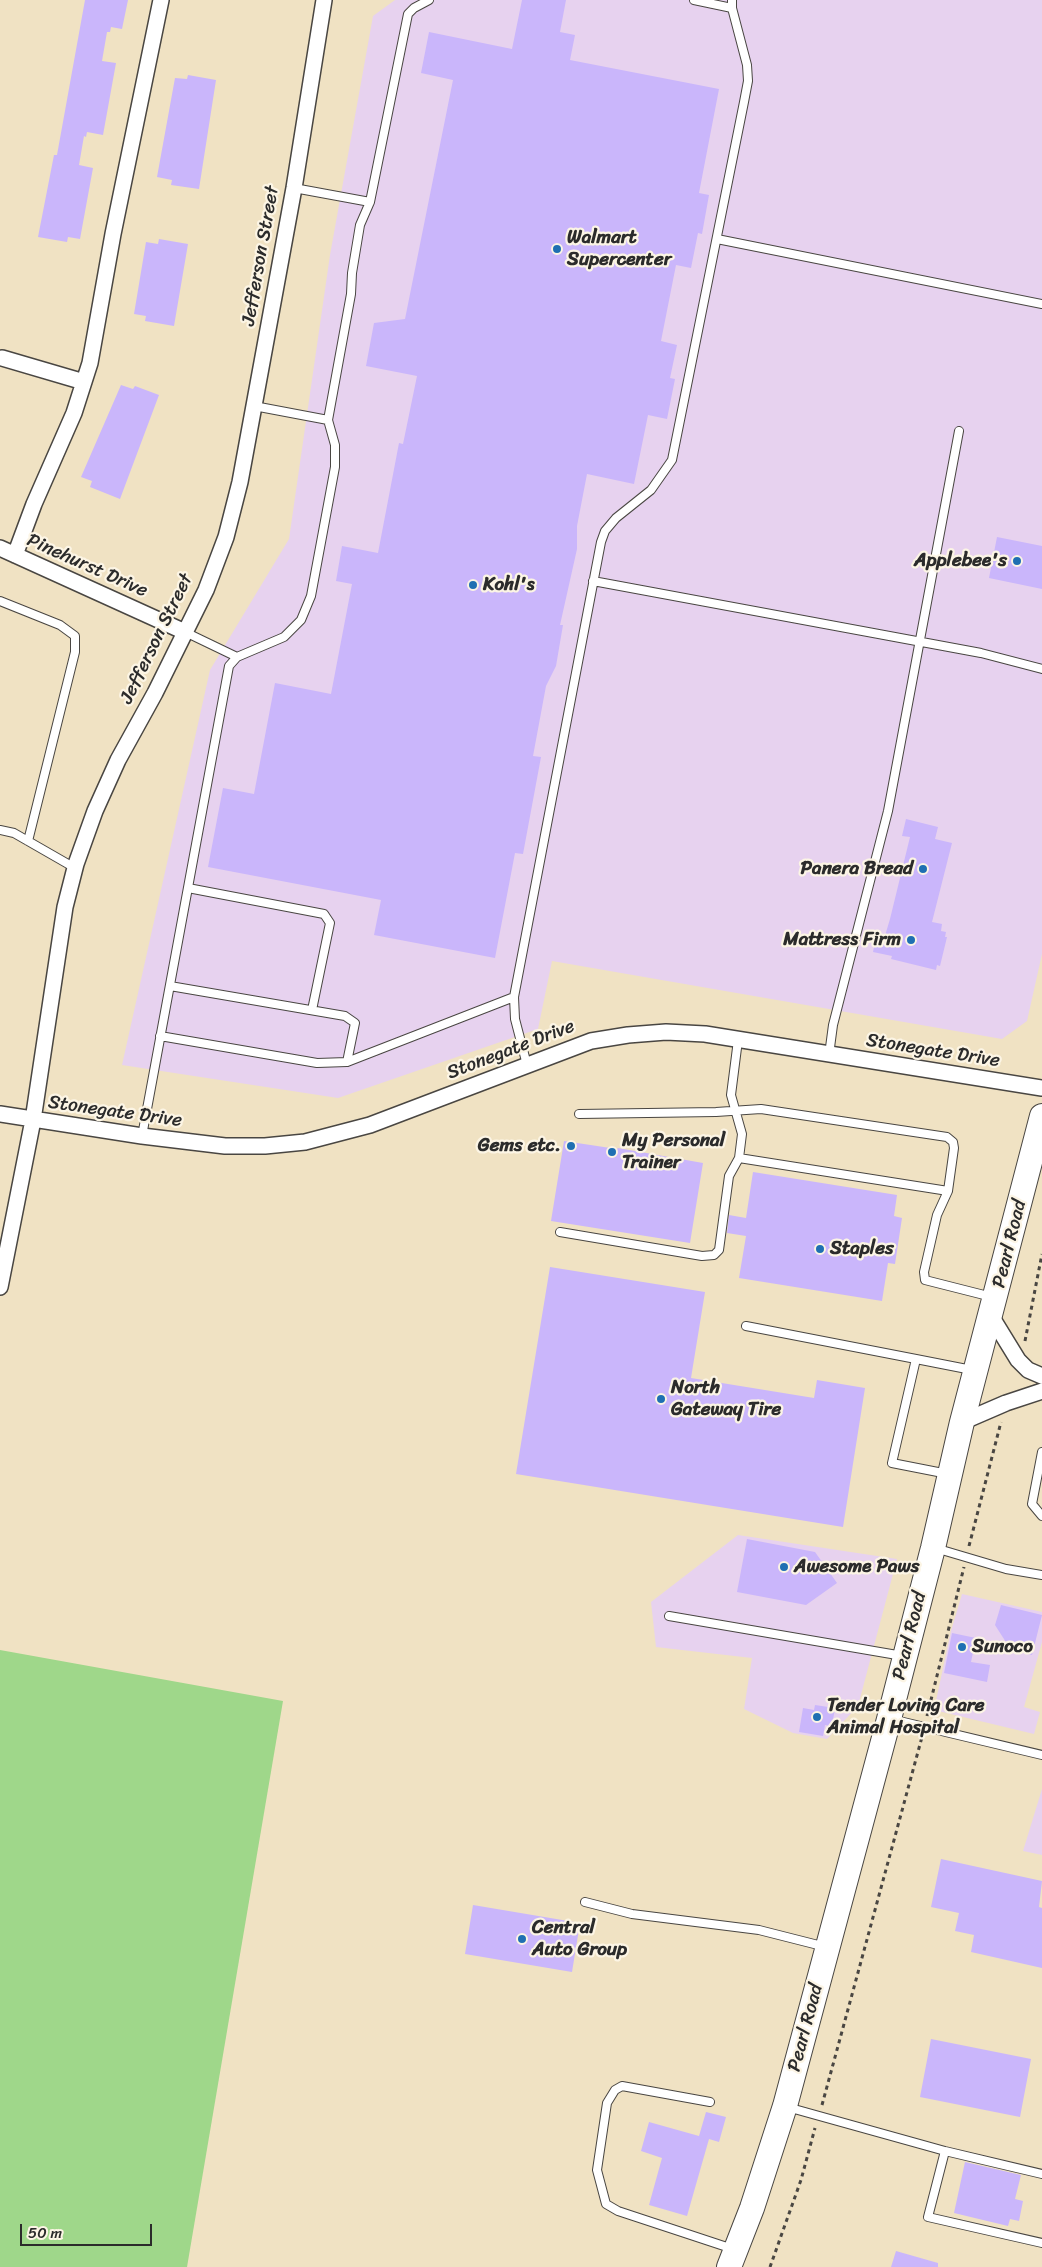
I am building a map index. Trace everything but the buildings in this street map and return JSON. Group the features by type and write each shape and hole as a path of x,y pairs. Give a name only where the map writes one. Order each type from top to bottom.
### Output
{"main road":[{"name":"Pearl Road","path":"732,2258 752,2208 785,2106 828,1948 933,1548 962,1422 994,1307 1042,1116"}],"street":[{"path":"15,555 34,504 74,413 90,363 113,234 161,0"},
{"name":"Jefferson Street","path":"0,1288 32,1120 65,907 75,868 95,811 118,760 206,590 226,537 240,482 294,188 324,0"},
{"path":"2,358 84,382"},
{"name":"Pinehurst Drive","path":"0,548 185,632"},
{"name":"Stonegate Drive","path":"0,1114 142,1136 225,1146 265,1146 305,1142 370,1126 590,1041 666,1032 705,1034 1042,1088"},
{"path":"994,1307 1018,1360 1028,1370 1042,1376"},
{"path":"962,1422 1006,1403 1042,1391"}],"lane":[{"path":"142,1136 229,666 236,657 284,637 301,620 310,596 335,467 335,445 328,420 351,294 352,273 360,225 370,202 408,14 414,8 430,0"},
{"path":"527,1065 516,1027 514,997 593,581 605,531 616,518 651,490 672,460 748,81 747,65 732,4 694,0"},
{"path":"294,188 370,202"},
{"path":"717,239 1042,304"},
{"path":"254,406 328,420"},
{"path":"829,1055 833,1025 888,811 959,431"},
{"path":"593,581 981,653 1042,669"},
{"path":"0,601 60,625 75,636 75,652 28,841"},
{"path":"185,632 236,657"},
{"path":"0,830 14,833 75,868"},
{"path":"188,888 324,914 330,923 312,1010"},
{"path":"170,986 345,1016 355,1023 347,1062"},
{"path":"160,1036 317,1063 347,1062 514,997"},
{"path":"560,1232 702,1256 714,1254 719,1250 729,1176 738,1158 742,1134 731,1095 738,1040"},
{"path":"579,1114 762,1109 947,1137 953,1142 954,1148 948,1191 937,1215 924,1272 925,1280 994,1307"},
{"path":"738,1158 948,1191"},
{"path":"746,1326 976,1371"},
{"path":"916,1358 892,1463 950,1475"},
{"path":"1042,1452 1032,1504 1042,1516"},
{"path":"933,1548 1006,1569 1042,1575"},
{"path":"669,1616 905,1656"},
{"path":"889,1719 1042,1755"},
{"path":"585,1902 632,1914 758,1930 828,1948"},
{"path":"710,2102 622,2086 615,2090 607,2103 597,2170 606,2204 618,2211 732,2258"},
{"path":"785,2106 945,2150 1042,2174"},
{"path":"945,2150 928,2217 1042,2243"}],"path":[{"path":"1018,1360 1024,1344 1042,1254"},
{"path":"770,2267 801,2180 924,1728 1006,1403"}],"shaded area":[{"path":"395,0 1042,0 1042,954 1027,1021 1002,1039 552,961 538,1029 338,1098 122,1065 210,670 289,539 330,255 373,16"},
{"path":"738,1535 897,1559 858,1706 827,1739 793,1733 744,1709 752,1658 656,1647 651,1602"},
{"path":"962,1594 1042,1612 1042,1642 1024,1707 1040,1712 1034,1734 934,1710 951,1631"},
{"path":"1042,1789 1042,1855 1023,1851"}],"green space":[{"path":"0,1650 283,1701 187,2267 0,2267"}],"place":[{"name":"Walmart Supercenter","path":"557,249"},
{"name":"Applebee's","path":"1017,561"},
{"name":"Kohl's","path":"473,585"},
{"name":"Panera Bread","path":"923,869"},
{"name":"Mattress Firm","path":"911,940"},
{"name":"Gems etc.","path":"571,1146"},
{"name":"My Personal Trainer","path":"612,1152"},
{"name":"Staples","path":"820,1249"},
{"name":"North Gateway Tire","path":"661,1399"},
{"name":"Awesome Paws","path":"784,1567"},
{"name":"Sunoco","path":"962,1647"},
{"name":"Tender Loving Care Animal Hospital","path":"817,1717"},
{"name":"Central Auto Group","path":"522,1939"}]}
